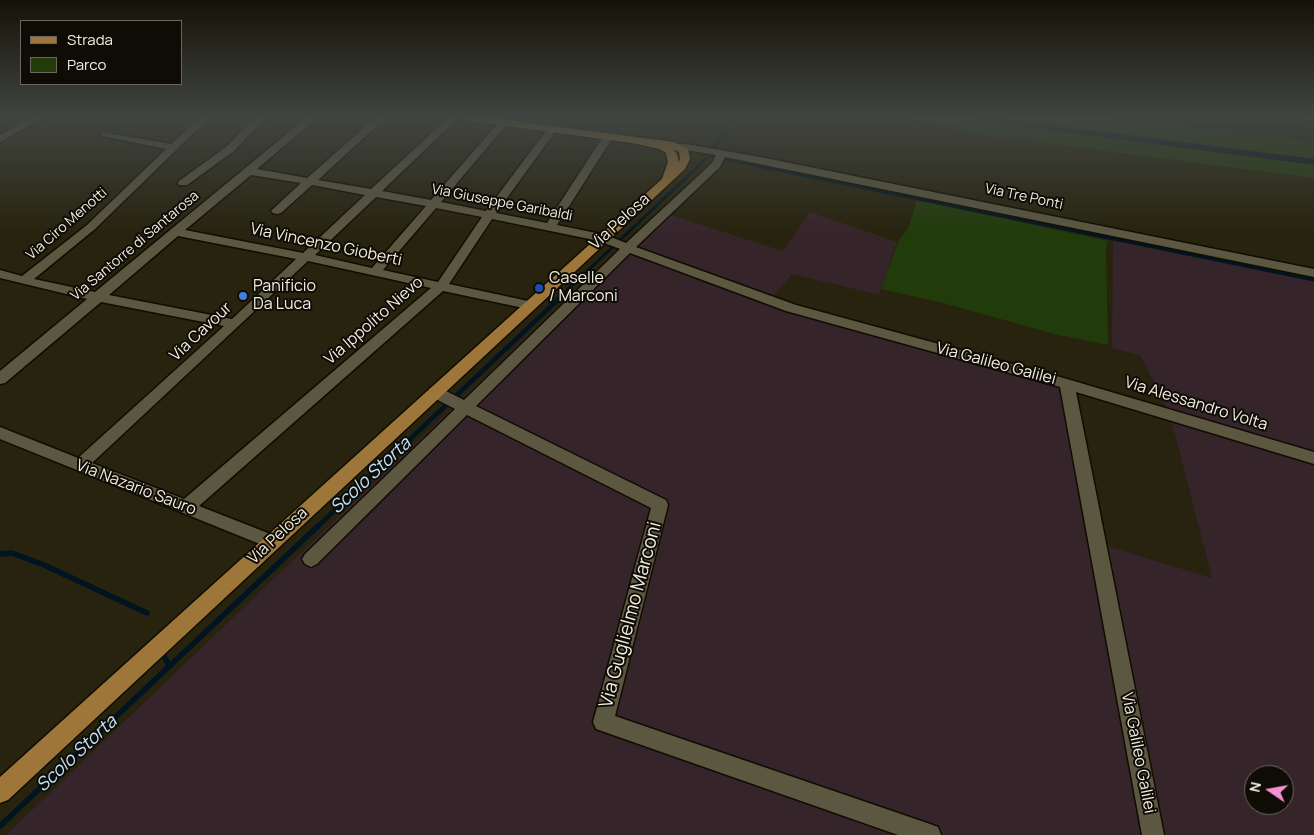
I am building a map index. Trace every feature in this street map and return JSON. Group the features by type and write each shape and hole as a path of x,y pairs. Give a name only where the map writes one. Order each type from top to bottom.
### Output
{"main road":[{"path":"667,180 673,162 672,157"},
{"path":"681,167 685,157"},
{"name":"Via Pelosa","path":"0,792 272,542 438,394 528,305 605,239 681,167"}],"street":[{"name":"Via Ciro Menotti","path":"24,281 91,227 162,157"},
{"path":"183,183 219,157"},
{"name":"Via Santorre di Santarosa","path":"0,379 265,157"},
{"path":"277,211 337,157"},
{"name":"Via Cavour","path":"79,466 235,324 411,157"},
{"path":"375,272 475,157"},
{"name":"Via Ippolito Nievo","path":"185,508 441,286 488,215 531,157"},
{"path":"550,228 595,157"},
{"name":"Via Pelosa","path":"681,167 704,157"},
{"name":"Via Pelosa","path":"311,559 628,248 716,166 714,157"},
{"name":"Via Tre Ponti","path":"735,157 917,190 1314,273"},
{"name":"Via Giuseppe Garibaldi","path":"248,171 435,204 605,239"},
{"name":"Via Vincenzo Gioberti","path":"175,232 305,257 528,305"},
{"name":"Via Galileo Galilei","path":"605,239 791,308 1067,384 1154,835"},
{"path":"0,274 97,297 235,324"},
{"name":"Via Alessandro Volta","path":"1067,384 1314,458"},
{"name":"Via Guglielmo Marconi","path":"438,394 660,505 604,722 930,835"},
{"name":"Via Nazario Sauro","path":"0,433 272,542"}],"shaded area":[{"path":"658,211 783,251 810,212 897,242 879,295 792,274 770,300 1072,387 1103,545 1212,578 1170,415 1141,356 1112,348 1113,239 1314,280 1314,835 6,835"}],"green space":[{"path":"1152,157 1314,157 1314,178"},
{"path":"917,200 1108,241 1106,247 1108,345 1054,334 943,303 881,289 898,242 909,226"}],"waterway":[{"name":"Scolo Storta","path":"563,294 708,157"},
{"path":"714,157 1314,280"},
{"path":"1276,157 1314,162"},
{"name":"Scolo Storta","path":"317,527 565,293"},
{"name":"Scolo Storta","path":"0,826 318,526"},
{"path":"0,554 12,553 44,565 147,613"},
{"path":"164,656 169,666"}],"place":[{"name":"Caselle / Marconi","path":"539,288"},
{"name":"Panificio Da Luca","path":"243,296"}]}
